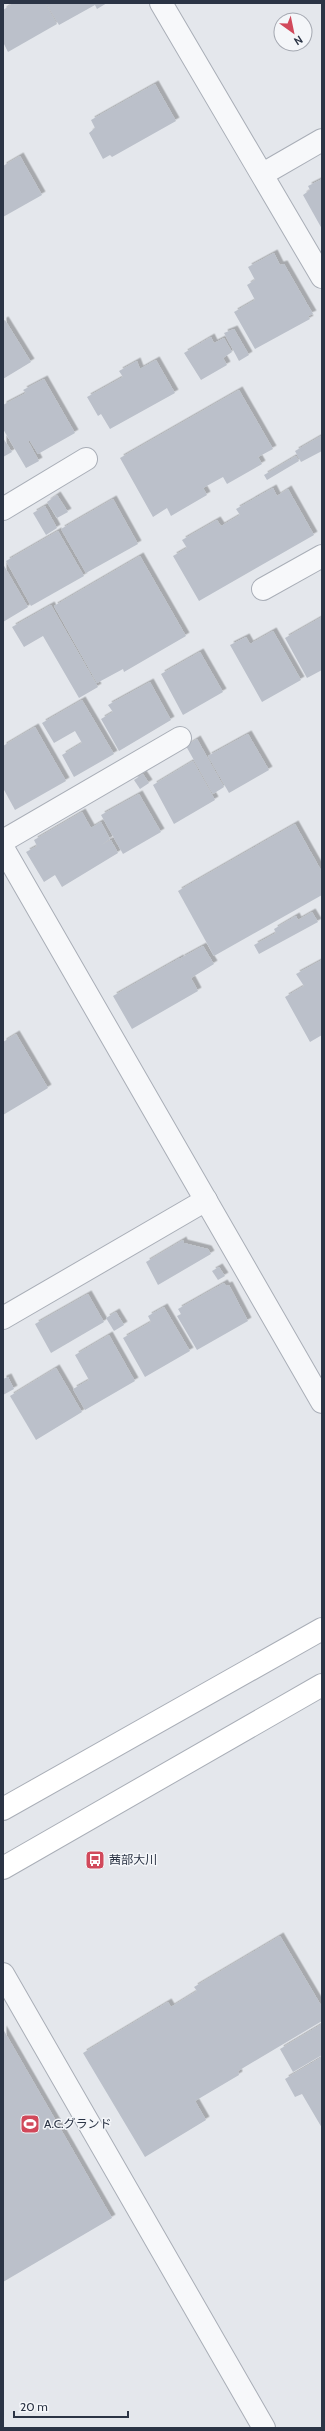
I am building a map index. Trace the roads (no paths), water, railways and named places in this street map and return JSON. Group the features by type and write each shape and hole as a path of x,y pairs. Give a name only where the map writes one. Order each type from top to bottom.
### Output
{"street":[{"path":"161,3 263,174 322,277"},
{"path":"263,174 322,140"},
{"path":"3,509 86,459"},
{"path":"263,589 322,556"},
{"path":"3,841 180,738"},
{"path":"3,848 322,1402"},
{"path":"3,1318 206,1200"},
{"path":"3,1809 322,1629"},
{"path":"3,1868 322,1685"},
{"path":"3,1974 264,2428"}],"place":[{"name":"茜部大川","path":"95,1860"},
{"name":"A.C.グランド","path":"30,2124"}]}
